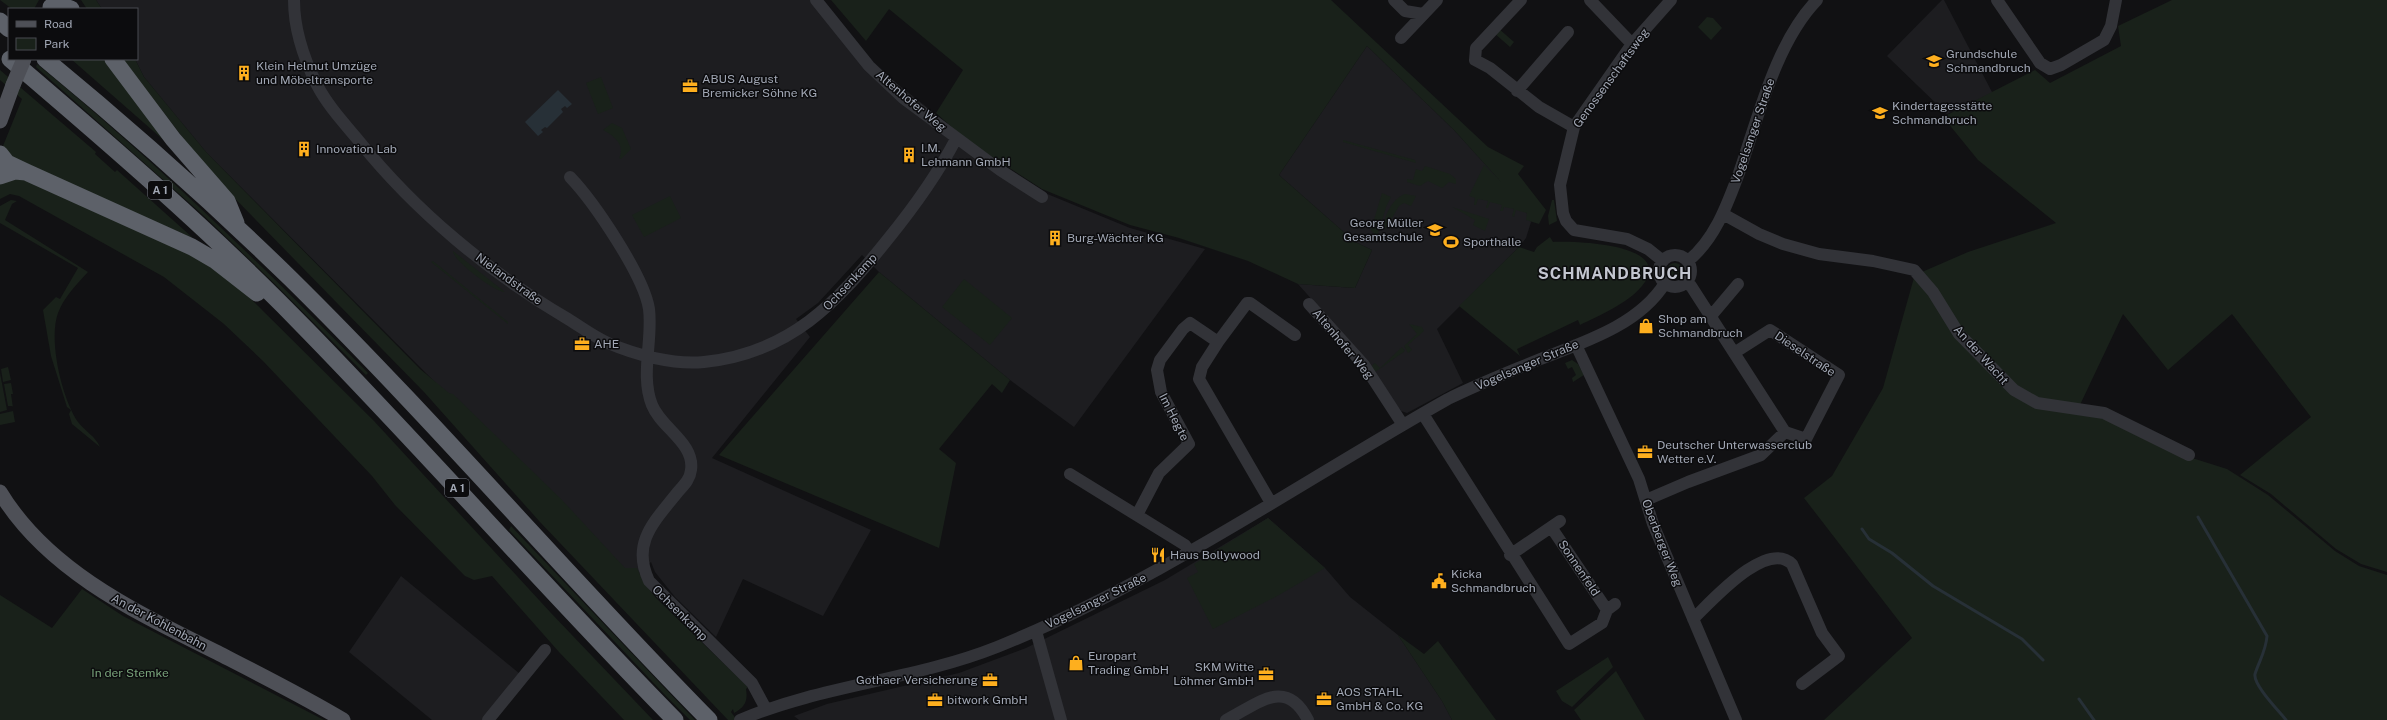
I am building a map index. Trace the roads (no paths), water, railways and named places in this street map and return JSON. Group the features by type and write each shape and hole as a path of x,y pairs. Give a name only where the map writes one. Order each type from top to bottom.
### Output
{"highway":[{"path":"54,3 68,8"},
{"path":"0,21 8,28"},
{"name":"A 1","path":"0,50 8,56"},
{"name":"A 1","path":"12,60 194,220 304,327 675,720"},
{"name":"A 1","path":"46,60 118,120 238,229 379,369 620,628 710,720"},
{"path":"114,60 173,139 227,200 238,229"},
{"path":"0,154 6,162 26,172 192,246 216,261 304,327"},
{"path":"0,176 16,172 26,172"}],"main road":[{"path":"0,121 24,60"},
{"name":"An der Kohlenbahn","path":"0,492 33,535 87,581 160,624 311,701 343,720"}],"street":[{"name":"Nielandstraße","path":"294,0 300,43 318,85 341,119 395,182 448,232 501,276 546,306 607,343 648,356"},
{"name":"Altenhofer Weg","path":"816,0 869,66 903,98 956,139 1042,197"},
{"path":"1394,0 1406,11 1423,14"},
{"path":"1401,38 1437,0"},
{"path":"1521,0 1476,48 1475,60 1490,68 1539,107 1574,127"},
{"path":"1590,0 1632,44"},
{"name":"Genossenschaftsweg","path":"1663,261 1648,249 1613,235 1578,231 1566,221 1561,204 1560,185 1574,127 1632,44 1671,0"},
{"name":"Vogelsanger Straße","path":"1688,261 1704,245 1723,214 1775,68 1804,15 1817,0"},
{"path":"1997,0 2040,63 2050,69 2061,65 2104,40 2111,26 2116,0"},
{"path":"1517,91 1568,32"},
{"name":"Ochsenkamp","path":"766,709 752,683 649,581 643,569 641,556 643,542 650,527 685,483 691,470 686,447 662,422 652,406 648,392 648,356 694,362 718,360 764,348 803,327 842,294 867,265 915,206 942,167 956,139"},
{"path":"570,177 588,196 643,290 649,308 648,356"},
{"name":"An der Wacht","path":"1723,214 1759,234 1783,244 1819,254 1873,261 1914,270 1933,292 1959,334 2014,390 2038,403 2104,413 2189,455"},
{"path":"1677,255 1688,261 1691,274 1686,283 1674,287 1665,283 1660,273 1663,261 1669,256 1677,255"},
{"name":"Vogelsanger Straße","path":"740,720 766,709 958,660 1036,631 1152,573 1403,425 1469,389 1576,345 1632,316 1650,302 1665,283"},
{"path":"1646,500 1688,482 1761,455 1785,432 1711,316 1691,286 1686,283"},
{"path":"1711,316 1738,284"},
{"path":"1271,503 1199,379 1202,367 1218,342 1247,303 1250,303 1295,335"},
{"name":"Altenhofer Weg","path":"1309,304 1364,365 1403,425"},
{"name":"Im Hegte","path":"1137,515 1159,474 1189,444 1160,392 1157,370 1160,360 1183,329 1190,323 1218,342"},
{"name":"Dieselstraße","path":"1734,353 1770,330 1839,375 1806,439 1785,432"},
{"name":"Oberberger Weg","path":"1576,345 1626,449 1646,500 1653,524 1736,720"},
{"name":"Sonnenfeld","path":"1423,414 1510,555 1569,644 1602,623 1611,607 1556,524 1510,555"},
{"path":"1070,474 1185,545 1189,551"},
{"path":"1693,620 1741,573 1776,556 1786,558 1792,564 1822,633 1839,656 1802,684"},
{"path":"1036,631 1061,720"},
{"path":"488,720 545,650"},
{"path":"1226,720 1266,700 1284,696 1297,702 1308,720"}],"waterway":[{"path":"2198,517 2267,636 2264,651 2255,674 2255,679 2262,691 2286,720"},
{"path":"1862,529 1869,539 1892,553 1933,586 2022,639 2043,660"},
{"path":"2079,699 2094,720"}],"place":[{"name":"Grundschule Schmandbruch","path":"1934,61"},
{"name":"Klein Helmut Umzüge und Möbeltransporte","path":"244,73"},
{"name":"ABUS August Bremicker Söhne KG","path":"690,86"},
{"name":"Kindertagesstätte Schmandbruch","path":"1880,113"},
{"name":"Innovation Lab","path":"304,149"},
{"name":"I.M. Lehmann GmbH","path":"909,155"},
{"name":"Georg Müller Gesamtschule","path":"1435,230"},
{"name":"Burg-Wächter KG","path":"1055,238"},
{"name":"Sporthalle","path":"1451,242"},
{"name":"Shop am Schmandbruch","path":"1646,326"},
{"name":"AHE","path":"582,344"},
{"name":"Deutscher Unterwasserclub Wetter e.V.","path":"1645,452"},
{"name":"Haus Bollywood","path":"1158,555"},
{"name":"Kicka Schmandbruch","path":"1439,581"},
{"name":"Europart Trading GmbH","path":"1076,663"},
{"name":"SKM Witte Löhmer GmbH","path":"1266,674"},
{"name":"Gothaer Versicherung","path":"990,680"},
{"name":"AOS STAHL GmbH & Co. KG","path":"1324,699"},
{"name":"bitwork GmbH","path":"935,700"}],"district":[{"name":"SCHMANDBRUCH","path":"1615,273"}],"park label":[{"name":"In der Stemke","path":"130,673"}]}
